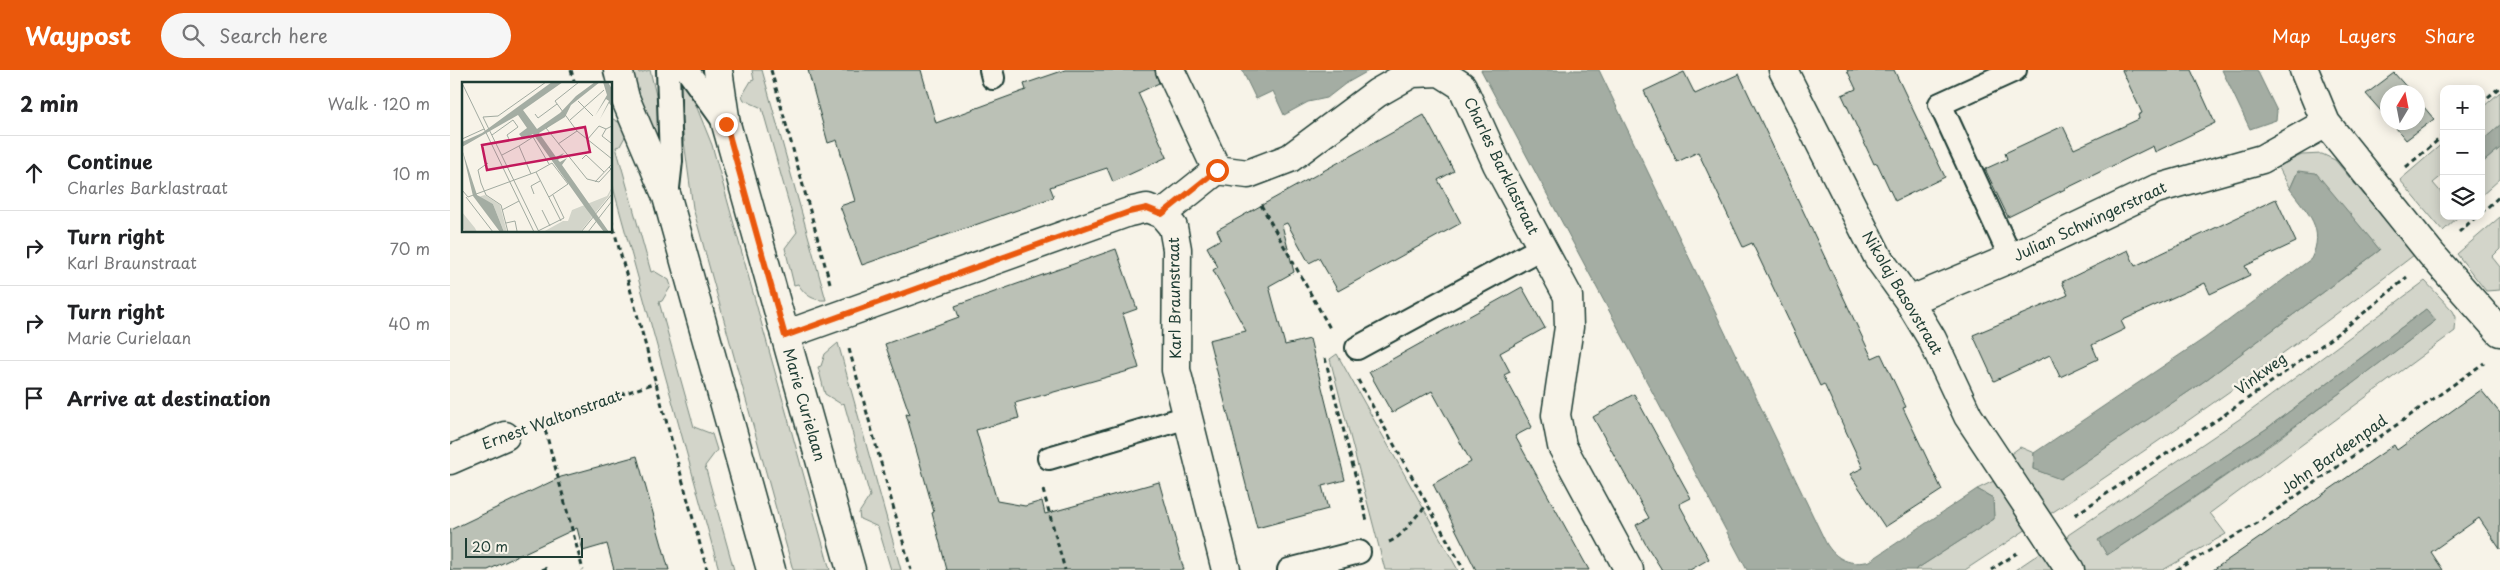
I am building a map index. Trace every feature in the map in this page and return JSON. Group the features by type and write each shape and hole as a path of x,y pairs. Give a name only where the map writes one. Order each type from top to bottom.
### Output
{"street":[{"path":"618,70 625,98 667,197 771,570"},
{"name":"Marie Curielaan","path":"718,70 726,124 851,570"},
{"path":"785,336 1129,212 1147,208 1162,214 1217,170 1170,70"},
{"name":"Nikolaj Basovstraat","path":"1783,70 1879,259 1909,301 1932,339 1968,416 2070,570"},
{"path":"2304,70 2326,123 2381,189 2432,255 2498,324"},
{"name":"Charles Barklastraat","path":"1217,170 1248,174 1290,158 1377,93 1412,73 1440,72 1462,86 1496,164 1568,296 1569,327 1556,415 1562,446 1629,570"},
{"name":"Julian Schwingerstraat","path":"1909,301 2011,258 2156,189 2262,159 2326,123"},
{"name":"Karl Braunstraat","path":"1162,214 1173,227 1177,248 1176,370 1226,570"},
{"name":"Ernest Waltonstraat","path":"450,460 505,436"}],"lane":[{"path":"667,197 671,161 668,70"},
{"name":"Marie Curielaan","path":"687,70 726,124"},
{"path":"2011,258 1940,104 2015,70"},
{"path":"1357,348 1541,248"},
{"path":"1049,458 1188,417"},
{"path":"1290,570 1366,550"}],"path":[{"path":"2485,100 2500,88"},
{"path":"2381,189 2440,138"},
{"path":"2485,209 2500,196"},
{"name":"Vinkweg","path":"2046,534 2253,394 2368,310 2472,220"},
{"path":"612,223 707,570"},
{"path":"1327,335 1328,326"},
{"path":"1323,352 1366,550 1400,537 1416,514 1428,505"},
{"name":"John Bardeenpad","path":"2176,570 2261,521 2485,362"},
{"name":"Ernest Waltonstraat","path":"505,436 655,383"},
{"path":"543,422 583,570"},
{"path":"1049,458 1036,461 1066,570"},
{"path":"542,570 547,568 548,570"}],"shaded area":[{"path":"632,70 638,70 639,73 650,70 659,108 661,144 654,149"},
{"path":"752,70 762,70 826,300 813,298 803,291 798,284 794,285 785,248 797,232 762,108 744,100 742,96 751,81 754,80"},
{"path":"1242,70 1370,70 1345,84 1327,98 1308,102 1284,115 1273,91 1256,99"},
{"path":"1481,70 1599,70 1826,543 1834,554 1850,562 1870,561 1977,489 1993,498 1994,519 1915,570 1747,570"},
{"path":"2222,70 2257,70 2277,111 2276,120 2250,129"},
{"path":"681,85 689,88 712,145 830,570 793,570 693,208 677,89"},
{"path":"2500,92 2500,125 2485,138 2485,130 2485,105"},
{"path":"612,119 626,126 628,131 620,146 616,147 651,272 654,271 669,280 671,286 662,301 659,302 694,427 712,434 717,450 705,466 734,570 719,570 612,184"},
{"path":"2500,125 2500,148 2485,161 2485,138"},
{"path":"2440,145 2440,177 2433,183 2440,191 2440,220 2455,220 2443,231 2400,180"},
{"path":"2500,148 2500,179 2485,192 2485,175 2485,161"},
{"path":"2322,154 2335,160 2414,255 2233,389 2047,516 2008,456 2020,447 2034,453 2033,469 2060,478 2203,382 2380,250 2298,171 2290,189 2278,166 2302,155"},
{"path":"2298,171 2316,173 2380,250 2203,382 2060,479 2033,469 2034,453 2205,338 2311,259 2317,238 2316,230 2309,214 2290,189"},
{"path":"2500,217 2500,249 2492,257 2500,267 2500,290 2486,291 2457,254"},
{"path":"2425,281 2453,311 2456,317 2455,331 2210,513 2226,534 2163,570 2084,570 2066,544 2068,535 2241,418","holes":["2426,309 2435,321 2276,441 2175,511 2107,555 2099,540 2266,429"]},
{"path":"2426,309 2436,320 2274,441 2107,555 2098,540 2266,429"},
{"path":"838,343 901,570 891,570 878,527 860,519 859,513 870,496 844,403 841,404 825,394 818,367 821,366 825,354"},
{"path":"1337,354 1458,570 1385,570 1330,359"},
{"path":"1998,479 2030,527 1965,570 1915,570 1994,519 1993,498 1977,489"},
{"path":"2043,551 2056,570 2015,570"}],"building":[{"path":"808,70 921,70 936,123 1026,90 1024,84 1065,70 1155,70 1159,83 1138,93 1167,157 1113,182 1107,168 1050,187 1054,197 862,265 840,206 855,201 837,140 828,143"},
{"path":"1847,70 1894,70 1945,177 1895,201 1877,163 1874,164 1842,95 1856,89"},
{"path":"2122,70 2191,70 2215,123 2155,152 2153,146 2008,217 1985,169 2007,159 2005,153 2063,126 2074,149 2139,119 2138,115 2142,113"},
{"path":"1684,72 1695,94 1739,74 1872,358 1881,354 1906,407 1903,408 1942,490 1885,527 1850,474 1863,468 1824,384 1820,386 1752,243 1743,247 1698,152 1677,162 1644,91"},
{"path":"2394,73 2405,85 2380,85 2380,110 2366,94"},
{"path":"2425,108 2434,119 2425,126"},
{"path":"1424,115 1454,171 1438,180 1461,223 1338,291 1319,258 1309,263 1287,223 1282,225 1294,272 1269,286 1285,345 1310,339 1345,480 1322,486 1328,509 1257,528 1209,340 1246,331 1213,270 1218,267 1207,247 1221,239 1217,230"},
{"path":"2398,130 2419,130 2406,140"},
{"path":"2276,199 2296,242 2245,266 2250,275 2210,294 2205,283 2121,321 2125,329 2092,345 2098,359 2060,377 2050,355 1994,381 1973,335 2068,295 2062,282 2128,250 2135,266"},
{"path":"1116,249 1137,309 1123,314 1139,368 1015,403 1019,418 976,430 997,501 1025,506 1042,501 1045,514 1159,482 1184,570 947,570 932,513 934,512 906,414 910,415 885,344 959,317 955,306"},
{"path":"1522,287 1545,328 1500,353 1510,372 1504,375 1532,427 1515,436 1589,570 1476,570 1433,484 1471,462 1432,391 1392,413 1369,372"},
{"path":"2481,390 2500,413 2500,549 2479,518 2431,552 2443,570 2213,570 2394,445 2397,450"},
{"path":"1634,394 1691,498 1679,504 1709,559 1690,570 1662,570 1636,525 1649,518 1593,417"},
{"path":"637,456 669,570 614,570 607,544 583,551 577,528 488,570 450,570 450,530 561,477"}],"route":[{"path":"726,124 785,336 1129,212 1147,208 1162,214 1217,170"}]}
